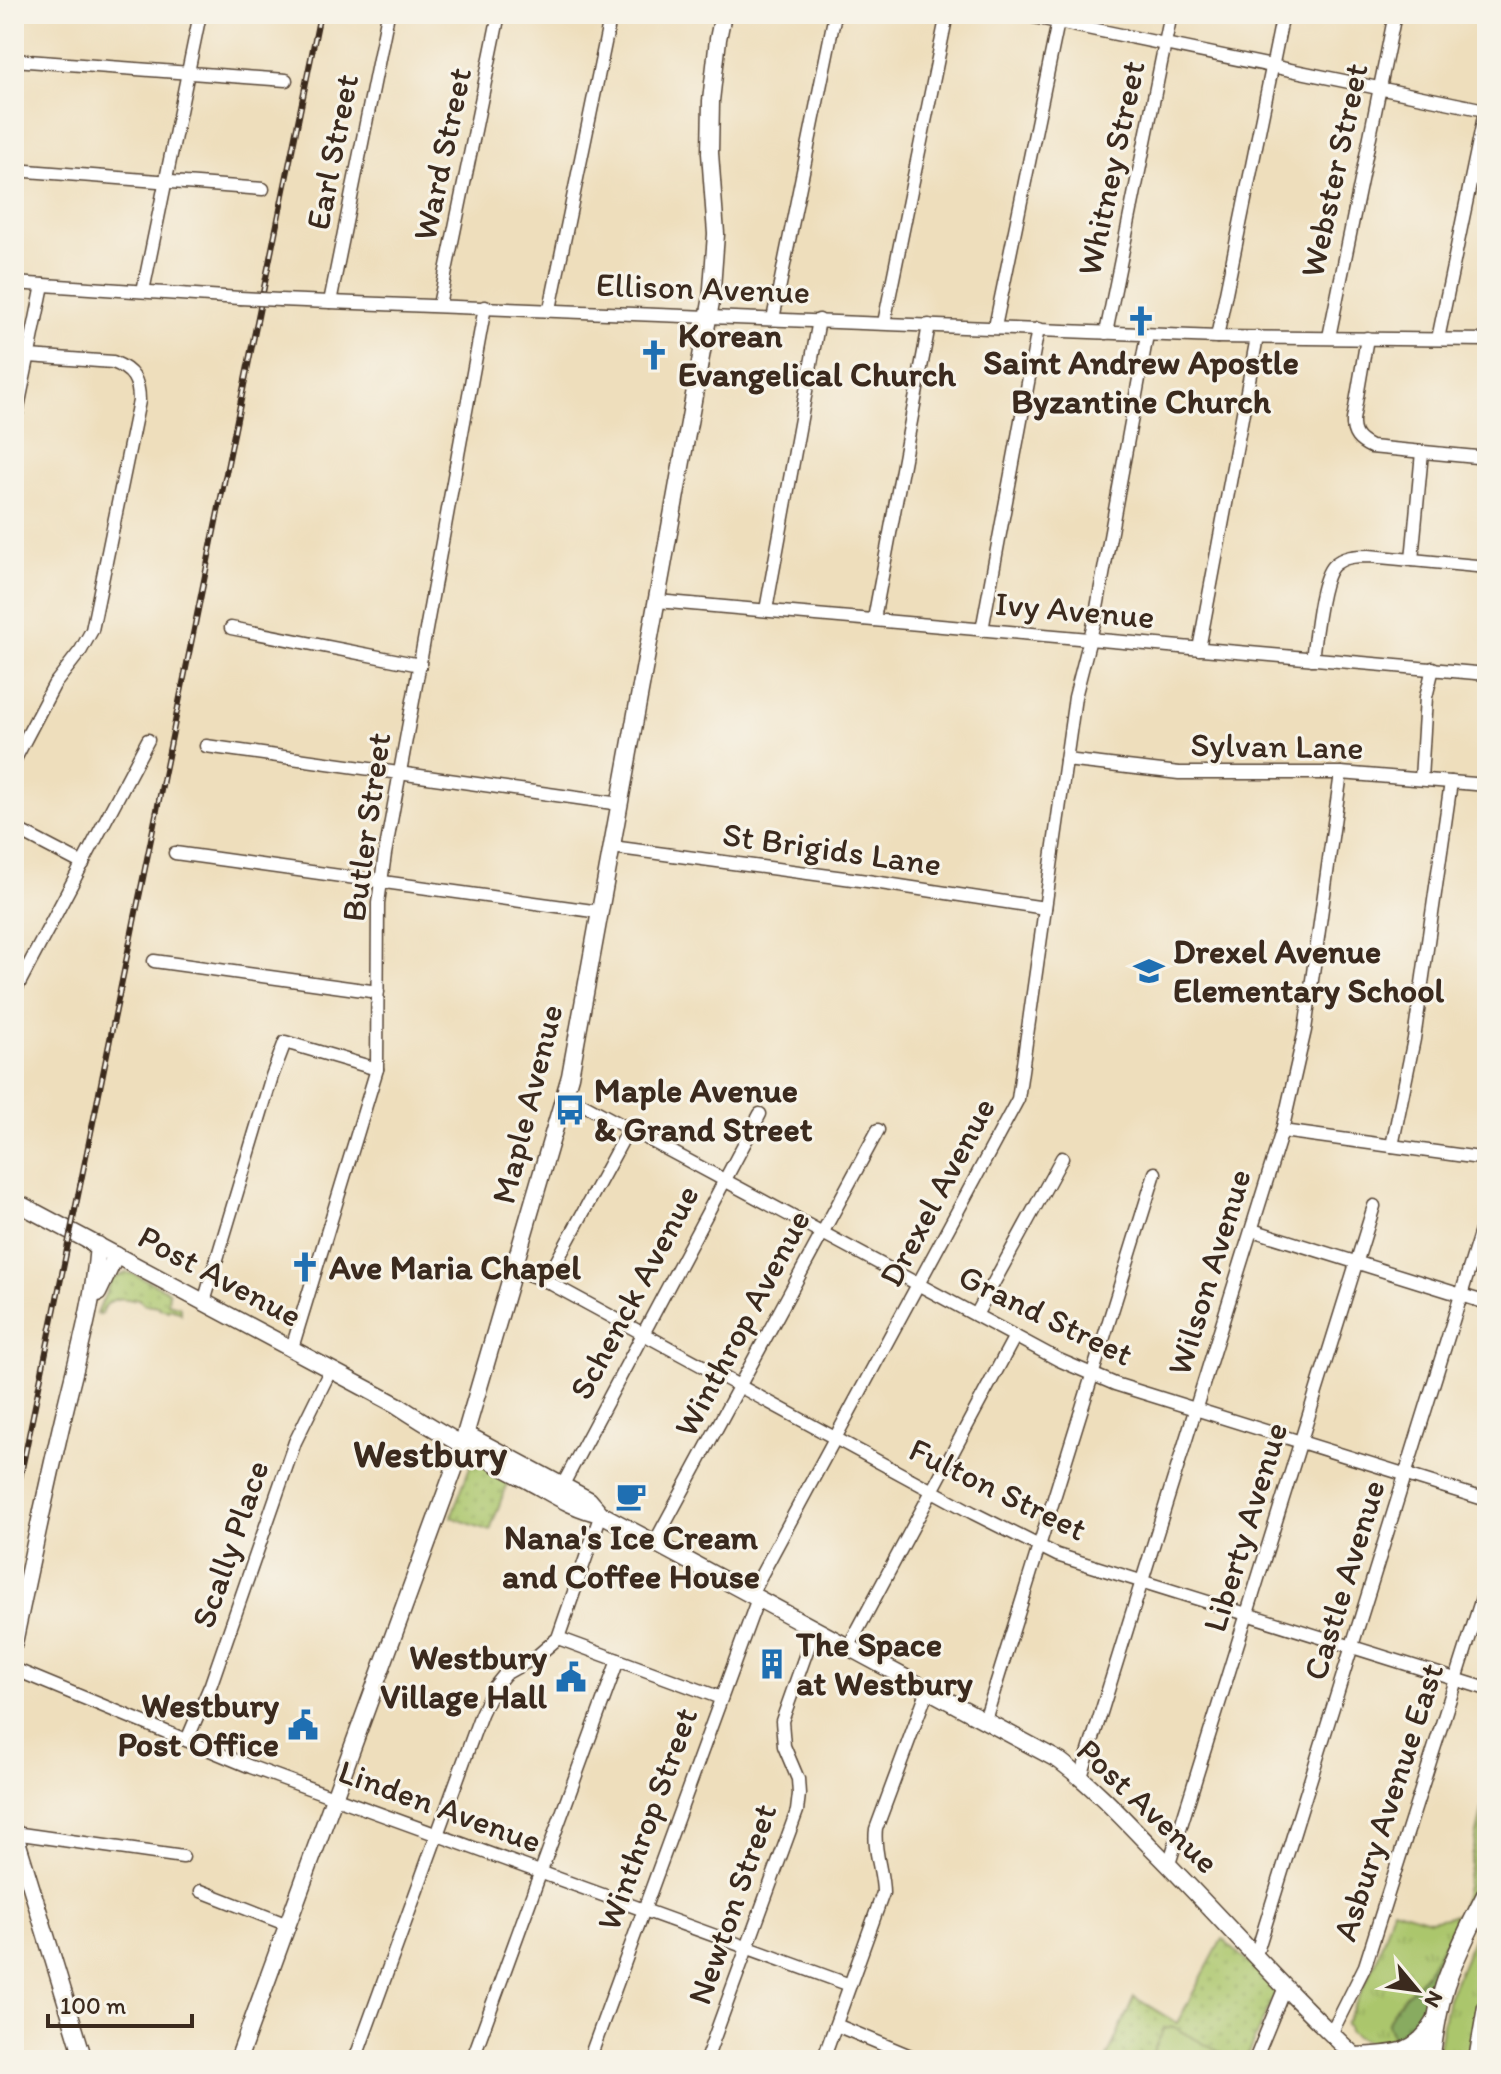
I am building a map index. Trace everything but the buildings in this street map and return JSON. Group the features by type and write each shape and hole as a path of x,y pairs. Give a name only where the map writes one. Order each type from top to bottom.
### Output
{"highway":[{"path":"1430,2060 1436,2021 1452,1967 1487,1893"},
{"path":"1478,2060 1487,2007"},
{"path":"1357,2059 1408,2051 1424,2039 1436,2021"}],"main road":[{"name":"Maple Avenue","path":"238,2060 464,1439 570,1076 711,302 716,234 710,153 711,101 723,14"},
{"name":"Post Avenue","path":"14,1201 397,1405 417,1409 464,1439 560,1490 584,1511 601,1514 655,1542 1060,1761 1081,1777 1169,1864 1318,2023 1357,2059"},
{"path":"14,1643 88,1317 98,1245"},
{"path":"88,1317 116,1255"},
{"path":"14,1832 84,2060"}],"street":[{"path":"143,291 200,14"},
{"name":"Earl Street","path":"330,302 388,14"},
{"name":"Ward Street","path":"439,305 499,14"},
{"path":"550,309 611,14"},
{"path":"773,319 835,14"},
{"path":"884,323 947,14"},
{"path":"1019,14 1058,18 1165,44 1380,88 1486,106 1438,339"},
{"name":"Whitney Street","path":"1106,333 1171,14"},
{"path":"1217,337 1283,14"},
{"name":"Webster Street","path":"1329,337 1395,14"},
{"path":"995,327 1058,18"},
{"path":"14,60 286,80"},
{"path":"14,170 263,189"},
{"name":"Ellison Avenue","path":"14,283 280,300 1147,335 1487,340"},
{"path":"14,427 43,285"},
{"name":"Butler Street","path":"292,1348 377,1069 378,903 485,307"},
{"path":"766,610 819,320"},
{"path":"874,619 929,325"},
{"path":"982,630 1038,329"},
{"name":"Drexel Avenue","path":"755,1596 1018,1099 1075,697 1095,619 1147,335"},
{"path":"1199,649 1257,337"},
{"path":"1367,338 1353,420 1354,434 1362,443 1371,447 1487,458"},
{"path":"14,761 54,685 92,630 139,401 137,381 127,369 113,362 29,356"},
{"path":"1412,560 1422,452"},
{"path":"1312,659 1325,583 1334,565 1343,559 1353,556 1487,567"},
{"name":"Ivy Avenue","path":"657,601 1487,674"},
{"path":"231,628 420,665"},
{"path":"1421,779 1426,697 1433,668"},
{"path":"14,993 148,740"},
{"path":"206,746 620,804"},
{"name":"Sylvan Lane","path":"1066,760 1179,773 1341,773 1487,785"},
{"name":"Wilson Avenue","path":"1081,1777 1282,1131 1305,1030 1341,773"},
{"path":"1392,1146 1414,1039 1451,782"},
{"path":"14,828 83,864"},
{"name":"St Brigids Lane","path":"612,847 1045,908"},
{"path":"175,853 600,912"},
{"path":"154,961 378,992"},
{"path":"204,1302 270,1082 285,1042 377,1069"},
{"name":"Grand Street","path":"564,1094 1059,1360 1115,1384 1487,1500"},
{"name":"Schenck Avenue","path":"560,1490 760,1114"},
{"path":"546,1281 629,1128"},
{"name":"Winthrop Avenue","path":"655,1542 878,1130"},
{"path":"1282,1131 1487,1159"},
{"path":"976,1315 1062,1158"},
{"path":"985,1720 1155,1173"},
{"name":"Liberty Avenue","path":"1169,1864 1374,1206"},
{"name":"Castle Avenue","path":"1256,1955 1484,1221"},
{"path":"1252,1230 1487,1303"},
{"name":"Fulton Street","path":"514,1269 546,1281 932,1491 1057,1555 1487,1689"},
{"path":"849,1646 1015,1336"},
{"name":"Scally Place","path":"187,1740 211,1684 295,1442 331,1369"},
{"path":"355,2060 492,1690 505,1674 537,1656 558,1638 601,1514"},
{"name":"Asbury Avenue East","path":"1331,2034 1365,1966 1487,1582"},
{"name":"Winthrop Street","path":"589,2060 755,1596"},
{"name":"Newton Street","path":"706,2060 797,1811 798,1779 784,1746 782,1721 815,1628"},
{"path":"558,1638 721,1698"},
{"path":"472,2060 618,1660"},
{"name":"Linden Avenue","path":"14,1669 251,1767 850,1985"},
{"path":"823,2060 883,1893 883,1876 875,1849 876,1829 928,1689"},
{"path":"14,1832 183,1857"},
{"path":"201,1891 288,1925"},
{"path":"1255,2060 1285,1987"},
{"path":"836,2025 920,2060"}],"green space":[{"path":"126,1273 169,1291 168,1303 179,1306 181,1313 144,1304 139,1299 122,1298 113,1300 101,1315 97,1314 111,1280"},
{"path":"473,1459 509,1478 490,1531 451,1517"},
{"path":"1487,1787 1487,1882 1437,1989 1434,2013 1415,2043 1388,2047 1367,2042 1349,2032 1345,2025 1376,1962 1393,1909 1430,1920 1460,1914"},
{"path":"1487,1811 1487,1874 1428,1995 1419,2025 1407,2038 1392,2036 1387,2024 1395,2007 1425,1975 1466,1911"},
{"path":"1487,1907 1487,1952 1467,2060 1436,2060 1448,1998"},
{"path":"1222,1939 1277,1989 1245,2060 1106,2060 1134,1997 1177,2023"},
{"path":"1174,2027 1233,2060 1149,2060 1164,2029"}],"railway":[{"path":"14,1508 320,14"}],"place":[{"name":"Saint Andrew Apostle Byzantine Church","path":"1141,321"},
{"name":"Korean Evangelical Church","path":"654,355"},
{"name":"Drexel Avenue Elementary School","path":"1149,971"},
{"name":"Maple Avenue & Grand Street","path":"570,1110"},
{"name":"Ave Maria Chapel","path":"305,1267"},
{"name":"Nana's Ice Cream and Coffee House","path":"631,1496"},
{"name":"The Space at Westbury","path":"772,1664"},
{"name":"Westbury Village Hall","path":"571,1677"},
{"name":"Westbury Post Office","path":"303,1725"}],"district":[{"name":"Westbury","path":"430,1454"}]}
